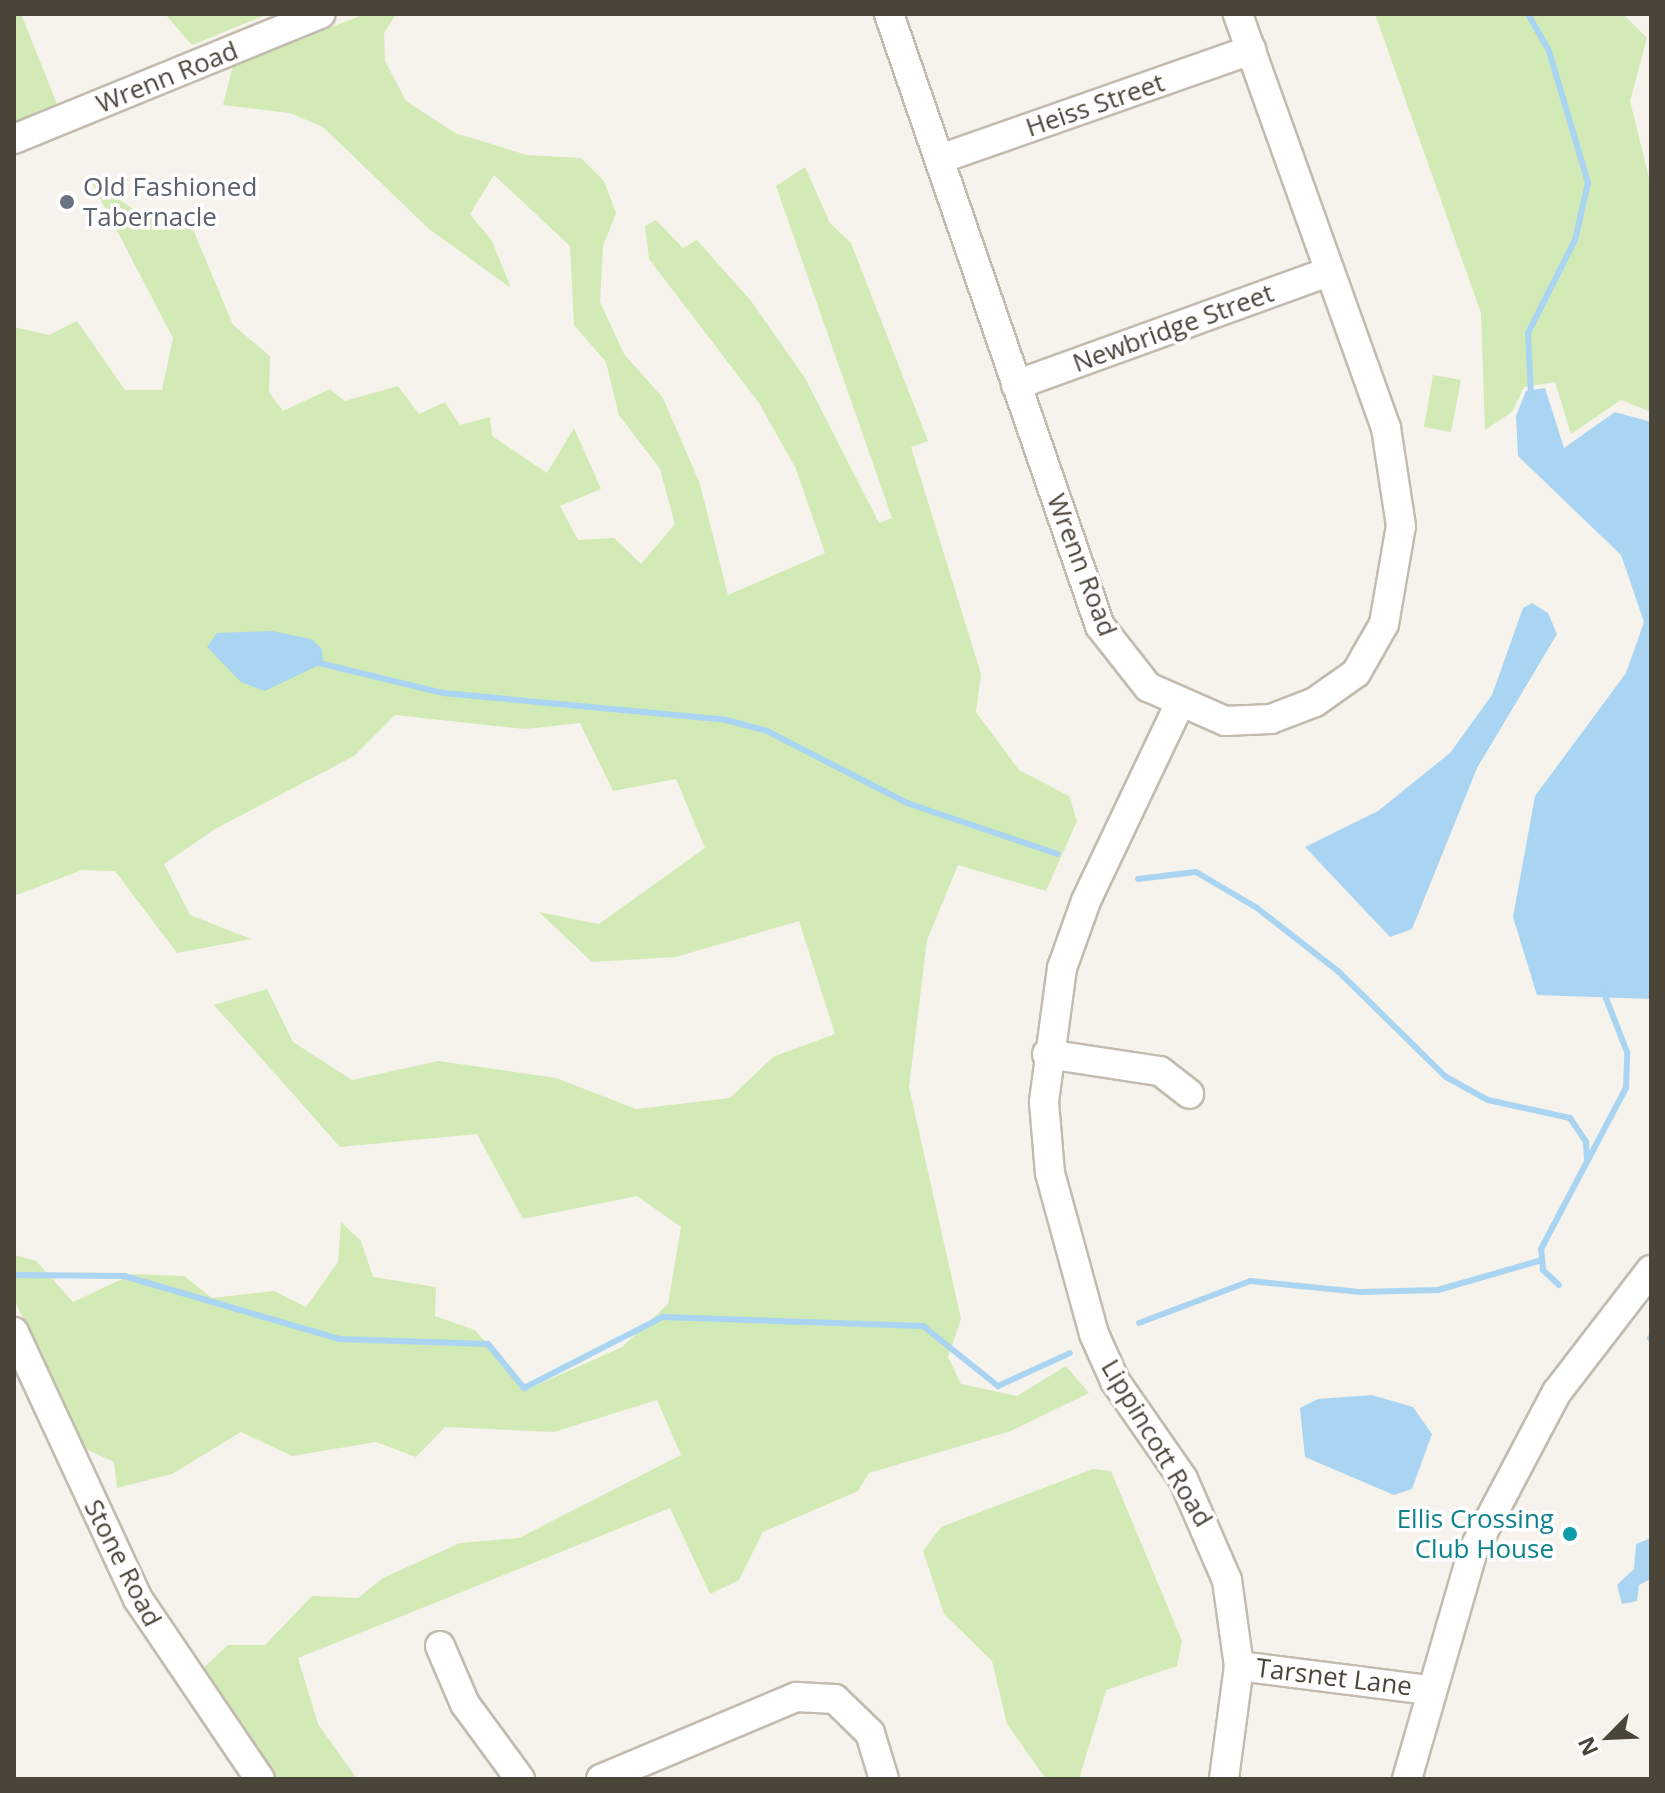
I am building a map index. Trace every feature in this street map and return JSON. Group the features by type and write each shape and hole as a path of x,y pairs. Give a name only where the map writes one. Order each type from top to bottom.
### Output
{"street":[{"name":"Wrenn Road","path":"14,139 320,14"},
{"name":"Wrenn Road","path":"889,14 1100,626 1148,687 1179,705 1225,721 1271,719 1300,708 1356,673 1384,624 1397,572 1397,487 1386,428 1238,14"},
{"name":"Heiss Street","path":"940,159 1251,50"},
{"name":"Newbridge Street","path":"1016,385 1329,272"},
{"name":"Lippincott Road","path":"1179,705 1086,901 1062,968 1047,1054 1050,1173 1069,1258 1115,1381 1183,1479 1215,1541 1239,1666 1224,1779"},
{"path":"1047,1054 1160,1071 1189,1094"},
{"path":"1407,1779 1429,1690 1473,1551 1515,1465 1589,1345 1651,1270"},
{"name":"Stone Road","path":"14,1332 138,1599 260,1779"},
{"path":"440,1646 465,1704 520,1779"},
{"name":"Tarsnet Lane","path":"1239,1666 1429,1690"},
{"path":"601,1779 796,1697 835,1699 870,1733 884,1779"}],"green space":[{"path":"14,14 21,14 57,104 14,123"},
{"path":"165,14 263,14 263,16 192,45"},
{"path":"365,14 396,14 384,33 385,61 406,101 455,133 527,155 581,158 604,181 616,213 603,246 600,302 624,354 663,398 700,484 728,595 825,553 796,469 759,403 649,259 645,226 656,220 683,248 697,240 751,301 805,378 879,523 892,518 776,186 805,167 830,223 851,243 928,441 911,447 981,674 976,712 1019,770 1069,796 1077,821 1046,891 958,865 927,940 909,1087 961,1319 948,1357 961,1384 1017,1396 1066,1366 1089,1393 1011,1431 869,1473 858,1491 763,1532 739,1580 710,1594 670,1508 298,1658 318,1724 357,1779 276,1779 198,1673 228,1645 265,1645 312,1596 358,1598 383,1578 460,1543 519,1538 681,1455 657,1400 554,1432 445,1427 416,1457 376,1442 292,1456 241,1432 172,1474 117,1488 114,1462 84,1448 14,1299 14,1255 36,1261 73,1302 133,1274 184,1276 212,1298 274,1291 306,1307 338,1262 341,1222 361,1241 373,1277 436,1287 435,1316 475,1330 526,1390 622,1347 668,1304 681,1227 637,1196 523,1219 477,1134 340,1147 214,1005 267,989 293,1042 352,1080 438,1061 556,1078 636,1109 730,1098 773,1057 835,1034 799,921 676,957 592,962 539,912 599,924 705,848 676,779 613,791 580,723 525,729 395,715 354,756 215,829 164,864 190,915 251,939 177,953 115,871 82,870 14,896 14,327 49,335 77,321 125,390 162,390 173,338 91,181 147,218 189,220 233,325 270,356 269,392 283,411 330,389 345,401 398,386 419,414 445,402 460,425 490,417 492,436 547,473 574,428 601,489 560,506 578,540 614,538 641,564 675,524 660,469 619,415 606,362 574,325 570,246 494,175 470,214 492,241 511,288 429,229 323,127 290,113 223,105 233,66"},
{"path":"1375,14 1623,14 1647,38 1630,101 1651,186 1651,412 1621,400 1571,434 1555,382 1524,387 1512,412 1485,430 1481,313"},
{"path":"1433,375 1461,380 1451,432 1424,427"},
{"path":"1093,1469 1111,1471 1182,1641 1177,1666 1106,1690 1079,1779 1046,1779 1007,1724 992,1661 944,1614 923,1551 941,1527"}],"water":[{"path":"1545,388 1564,448 1615,412 1651,422 1651,999 1537,995 1513,917 1535,796 1626,673 1644,622 1621,555 1518,456 1516,416 1526,391"},
{"path":"1532,603 1548,613 1557,634 1477,768 1412,929 1390,937 1305,847 1378,811 1450,753 1492,695 1523,608"},
{"path":"272,631 311,639 322,649 323,663 265,691 241,682 207,647 217,633"},
{"path":"1372,1395 1413,1407 1432,1434 1412,1489 1394,1495 1305,1457 1300,1408 1318,1399"},
{"path":"1651,1538 1651,1579 1639,1585 1637,1601 1622,1604 1617,1585 1634,1569 1636,1544"}],"waterway":[{"path":"1528,14 1549,51 1588,183 1575,240 1528,333 1531,394"},
{"path":"319,663 443,693 726,720 767,731 907,803 1058,854"},
{"path":"1138,879 1196,872 1257,908 1338,971 1446,1077 1488,1100 1570,1118 1586,1142 1587,1162"},
{"path":"1559,1285 1543,1270 1541,1249 1626,1088 1627,1052 1604,993"},
{"path":"1139,1323 1250,1281 1361,1292 1438,1290 1542,1260"},
{"path":"14,1275 124,1276 339,1339 488,1344 524,1388 663,1317 923,1326 998,1386 1070,1353"}],"place":[{"name":"Old Fashioned Tabernacle","path":"67,202"},
{"name":"Ellis Crossing Club House","path":"1570,1534"}]}
